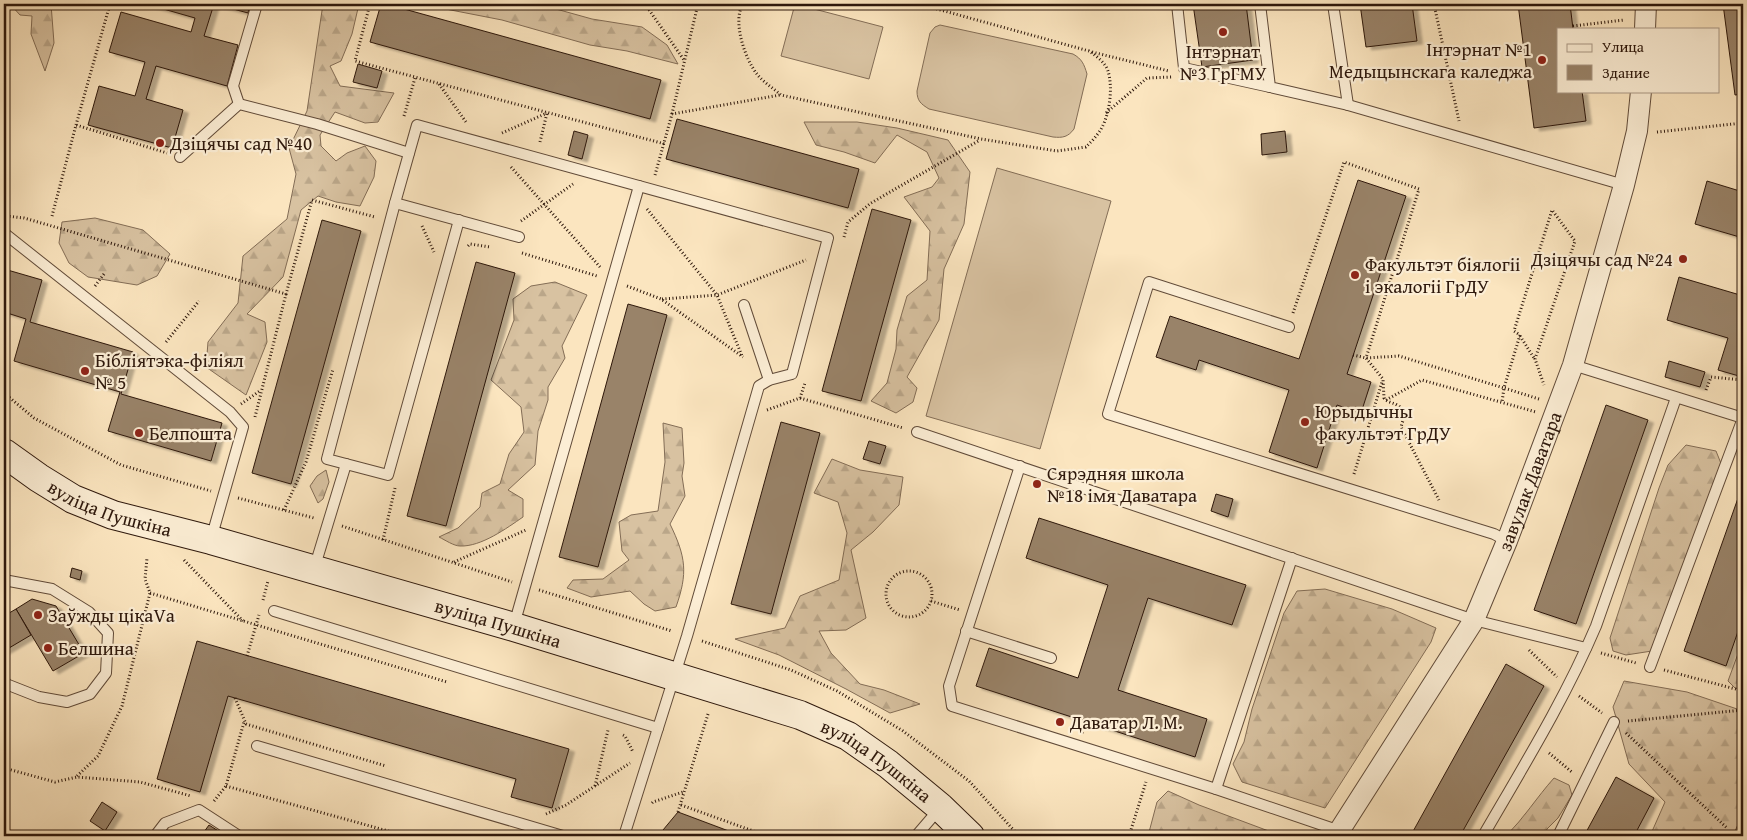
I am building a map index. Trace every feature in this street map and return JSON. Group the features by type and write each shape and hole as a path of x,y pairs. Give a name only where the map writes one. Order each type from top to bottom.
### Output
{"street":[{"path":"1639,24 1646,4"},
{"name":"завулак Даватара","path":"1341,834 1474,620 1507,541 1546,415 1573,365 1624,185 1637,130 1640,92"},
{"name":"вуліца Пушкіна","path":"4,453 73,499 113,515 211,540 514,627 800,715 848,736 888,764 970,836"}],"lane":[{"path":"239,104 233,86 257,4"},
{"path":"1177,4 1184,68 1348,105 1624,185"},
{"path":"1260,4 1270,87"},
{"path":"1333,4 1348,105"},
{"path":"4,10 4,15"},
{"path":"239,104 317,124 409,153"},
{"path":"180,157 239,104"},
{"path":"459,220 388,475 328,459 417,125 828,238 792,374 769,380 759,386 687,636 624,836"},
{"path":"514,627 639,186"},
{"path":"395,203 519,237"},
{"path":"4,234 230,412 242,426 211,540"},
{"path":"1289,327 1149,282 1108,414 1494,534 1507,541"},
{"path":"744,305 769,380"},
{"path":"1573,365 1743,418 1650,666"},
{"path":"1483,836 1536,744 1596,626 1676,398"},
{"path":"917,432 1474,620 1586,648"},
{"path":"314,570 346,464"},
{"path":"1020,466 949,686 952,706 1216,789 1341,834"},
{"path":"1216,789 1292,558"},
{"path":"4,580 52,589 89,612 108,633 106,673 90,694 67,702 38,696 6,684 4,680"},
{"path":"274,610 658,728"},
{"path":"966,631 1051,658"},
{"path":"1558,836 1614,722"},
{"path":"256,746 563,836"},
{"path":"916,836 940,808"},
{"path":"155,836 165,822 199,810 239,836"},
{"path":"1739,836 1743,827"}],"path":[{"path":"52,216 110,4"},
{"path":"370,4 354,61 665,144"},
{"path":"645,4 684,60"},
{"path":"655,177 665,144 698,4"},
{"path":"726,4 741,8"},
{"path":"744,4 741,8 739,22 740,38 757,74 781,95"},
{"path":"672,114 781,95 980,139 1057,151 1086,147 1102,127 1110,87 1108,70 1101,60 1089,51 919,4"},
{"path":"1434,4 1462,138"},
{"path":"1573,26 1639,24"},
{"path":"1106,113 1147,78 1179,76"},
{"path":"440,84 480,142 548,113"},
{"path":"536,158 548,113"},
{"path":"1650,133 1743,123"},
{"path":"76,125 180,157"},
{"path":"492,145 612,281"},
{"path":"1289,327 1344,162 1419,190 1366,358"},
{"path":"504,233 590,172"},
{"path":"252,426 312,200 376,217"},
{"path":"644,205 717,295 742,357 759,386 766,410"},
{"path":"416,209 443,276"},
{"path":"1535,358 1575,242 1552,210 1514,331 1520,336 1535,358 1544,385 1541,400 1546,415"},
{"path":"4,216 24,218 286,294"},
{"path":"836,229 846,232"},
{"path":"519,237 516,251 662,299 742,357"},
{"path":"662,299 717,295 824,252"},
{"path":"157,355 179,324 199,301"},
{"path":"1502,402 1504,388 1520,336"},
{"path":"1353,355 1366,358 1399,356 1541,400"},
{"path":"1366,358 1383,379 1386,400"},
{"path":"1705,394 1711,377 1743,380"},
{"path":"1349,489 1383,379"},
{"path":"1386,400 1422,380 1546,415"},
{"path":"230,412 261,390"},
{"path":"800,398 917,432"},
{"path":"1386,400 1399,405 1405,414 1402,427 1450,521"},
{"path":"453,563 544,521"},
{"path":"77,777 98,756 122,706 150,594 145,579 147,558"},
{"path":"184,560 244,621"},
{"path":"915,572 928,580 932,594 931,601 928,608 915,616 900,615 889,604 886,598 886,590 889,582 900,573 915,572"},
{"path":"150,594 456,685"},
{"path":"931,601 972,613"},
{"path":"207,800 214,802 226,786 245,722 235,698"},
{"path":"1614,722 1743,710"},
{"path":"678,812 708,714"},
{"path":"522,824 566,805 594,787 637,759 626,736 608,730 594,787"},
{"path":"1536,744 1585,782"},
{"path":"1129,836 1146,782 1146,767"},
{"path":"4,768 55,782 77,777 140,782 199,798"},
{"path":"226,786 406,836"},
{"path":"650,810 653,802 684,792"},
{"path":"681,805 767,836"}],"green space":[{"path":"10,4 51,4 54,43 45,71 31,34 32,16 20,15"},
{"path":"323,4 359,4 352,34 341,61 330,66 340,86 394,93 378,122 365,123 335,112 320,135 321,146 336,161 347,153 365,146 376,161 374,177 360,206 336,202 318,196 301,210 283,277 247,314 265,322 267,342 246,395 206,367 208,342 238,303 243,256 287,219 296,174 289,148 307,111"},
{"path":"420,4 538,4 592,19 642,27 667,45 678,64 627,51 590,45 502,20"},
{"path":"795,4 883,27 869,79 781,56"},
{"path":"940,25 1073,54 1079,58 1087,74 1074,129 1070,134 1053,137 929,109 920,102 917,91 930,33 935,27"},
{"path":"804,122 857,122 897,128 948,140 970,172 964,224 944,269 939,320 907,377 917,388 913,402 896,413 871,401 887,383 896,349 897,330 907,296 927,280 930,231 904,197 932,187 939,178 927,152 897,135 875,163 816,145"},
{"path":"997,168 1111,201 1040,449 926,416"},
{"path":"95,218 143,230 170,254 157,276 137,285 88,277 69,263 59,243 62,222"},
{"path":"555,282 587,295 562,346 565,358 548,387 548,400 538,431 535,465 508,490 523,499 523,517 485,540 468,545 455,545 439,537 458,528 480,507 482,493 500,484 509,454 524,432 521,407 491,380 514,320 513,299 531,286"},
{"path":"663,423 682,428 684,463 682,476 685,496 670,524 684,565 680,595 676,607 655,611 630,591 591,597 567,588 573,580 603,579 629,560 622,551 619,522 631,515 658,511 665,462"},
{"path":"1686,445 1716,451 1722,466 1652,651 1626,655 1613,651 1610,638 1659,488 1668,465"},
{"path":"832,459 860,470 903,477 899,505 873,532 851,550 866,618 846,630 819,631 831,653 860,684 884,690 920,704 890,713 779,655 735,639 785,628 800,596 839,580 847,533 838,502 814,493"},
{"path":"326,470 329,482 323,499 318,503 310,486 317,476"},
{"path":"1325,589 1392,609 1436,628 1431,642 1325,808 1242,782 1233,764 1244,742 1252,709 1284,613 1297,591"},
{"path":"1743,640 1743,690 1735,688 1728,681"},
{"path":"1624,681 1687,692 1743,711 1743,836 1650,836 1665,802 1629,764 1613,707"},
{"path":"1554,778 1569,785 1572,795 1544,836 1506,836 1519,822"},
{"path":"1168,791 1199,805 1282,836 1148,836 1157,802"}],"building":[{"path":"146,4 181,4 197,8 199,4 214,4 204,36 238,45 227,86 156,66 146,99 183,110 172,148 88,125 99,86 135,96 145,62 109,52 121,12 191,32 195,18"},
{"path":"215,4 250,4 248,13"},
{"path":"381,4 661,80 650,119 370,42"},
{"name":"Інтэрнат №3 ГрГМУ","path":"1193,4 1246,4 1253,60 1202,67"},
{"path":"1360,4 1412,4 1417,41 1366,47"},
{"name":"Інтэрнат №1 Медыцынскага каледжа","path":"1518,4 1570,4 1573,28 1557,28 1557,92 1582,92 1586,121 1534,128"},
{"path":"1723,4 1743,4 1743,94 1735,95"},
{"path":"358,64 382,71 377,88 353,82"},
{"path":"677,119 859,169 848,208 666,159"},
{"path":"574,131 588,135 582,159 568,155"},
{"path":"1285,131 1287,152 1262,155 1261,134"},
{"path":"1358,180 1406,196 1347,374 1371,382 1361,413 1337,405 1317,468 1269,452 1289,390 1199,360 1196,370 1156,357 1170,316 1299,359"},
{"path":"1707,181 1743,192 1743,238 1695,224"},
{"path":"872,209 911,220 861,401 822,391"},
{"path":"322,220 361,231 291,484 252,473"},
{"path":"476,262 515,273 446,526 407,516"},
{"path":"4,269 42,280 30,322 133,352 121,394 222,423 211,461 108,431 120,392 14,361 26,319 4,312"},
{"path":"1679,277 1740,295 1743,284 1743,362 1739,376 1718,370 1728,338 1667,320"},
{"path":"628,304 667,315 598,567 559,557"},
{"path":"1669,361 1705,372 1700,387 1665,377"},
{"path":"1606,405 1648,420 1576,624 1534,610"},
{"path":"781,422 820,433 771,614 731,604"},
{"path":"869,441 886,446 880,464 863,459"},
{"path":"1743,484 1743,617 1726,666 1684,651"},
{"path":"1216,494 1233,499 1228,517 1211,511"},
{"path":"1039,518 1246,585 1232,625 1148,598 1118,690 1207,719 1195,757 976,686 989,648 1078,678 1108,585 1026,558"},
{"path":"72,568 82,571 80,580 70,577"},
{"path":"32,599 56,606 84,653 53,671 16,609"},
{"path":"16,609 31,635 4,651 4,616"},
{"path":"197,641 569,749 552,808 511,797 516,779 228,696 200,792 157,779"},
{"path":"1506,664 1544,686 1460,836 1411,835"},
{"path":"1616,777 1654,798 1634,836 1584,836"},
{"path":"102,802 117,812 105,831 90,821"},
{"path":"678,812 742,836 658,836"},
{"path":"209,825 226,836 201,836"}],"place":[{"name":"Інтэрнат №3 ГрГМУ","path":"1223,32"},
{"name":"Інтэрнат №1 Медыцынскага каледжа","path":"1542,60"},
{"name":"Дзіцячы сад №40","path":"160,143"},
{"name":"Дзіцячы сад №24","path":"1683,259"},
{"name":"Факультэт біялогіі і экалогіі ГрДУ","path":"1355,275"},
{"name":"Бібліятэка-філіял № 5","path":"85,371"},
{"name":"Юрыдычны факультэт ГрДУ","path":"1305,422"},
{"name":"Белпошта","path":"139,433"},
{"name":"Сярэдняя школа №18 імя Даватара","path":"1037,484"},
{"name":"Заўжды цікаVа","path":"38,615"},
{"name":"Белшина","path":"48,648"},
{"name":"Даватар Л. М.","path":"1060,722"}]}
